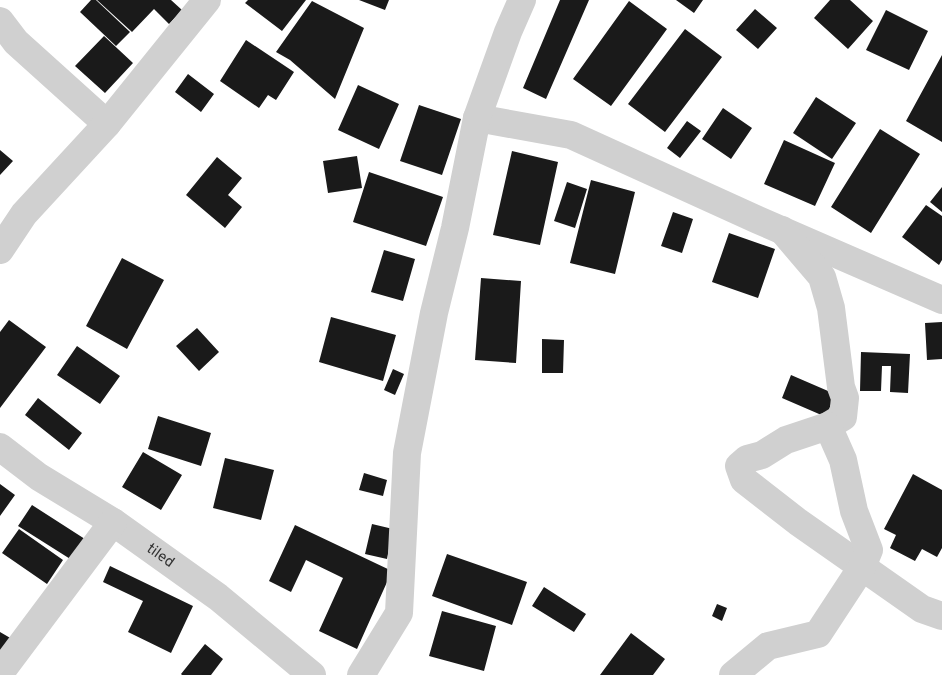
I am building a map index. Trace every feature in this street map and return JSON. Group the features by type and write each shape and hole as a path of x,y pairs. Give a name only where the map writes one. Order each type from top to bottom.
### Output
{"street":[{"path":"0,250 24,214 107,124 207,0"},
{"path":"361,675 399,613 407,453 434,313 455,228 477,118 508,32 522,0"},
{"path":"0,21 16,42 107,124"},
{"path":"477,118 572,135 942,300"},
{"path":"782,230 822,277 831,308 845,398 843,417 828,426 786,440 762,455 747,459 739,466 744,480 798,522 922,610 942,616"},
{"path":"733,675 768,646 818,634 862,567 869,550 854,510 843,460 828,426"},
{"name":"tiled","path":"0,447 40,477 112,522 218,597 312,675"},
{"path":"0,672 112,522"}],"building":[{"path":"91,0 96,0 130,32 116,46 80,12"},
{"path":"97,0 171,0 182,10 169,24 154,9 132,32"},
{"path":"248,0 306,0 282,31 245,3"},
{"path":"359,0 389,0 385,10"},
{"path":"560,0 589,0 546,99 523,88"},
{"path":"676,0 703,0 694,13"},
{"path":"830,0 850,0 873,21 848,49 814,18"},
{"path":"312,1 364,28 335,99 290,60 276,52"},
{"path":"629,1 667,29 611,106 573,79"},
{"path":"755,9 777,28 758,49 736,30"},
{"path":"886,10 928,31 909,70 866,50"},
{"path":"685,29 722,57 665,132 628,104"},
{"path":"104,36 133,63 105,93 75,66"},
{"path":"246,40 294,72 276,100 268,95 259,108 220,81"},
{"path":"942,55 942,142 906,121"},
{"path":"188,74 214,94 201,112 175,92"},
{"path":"358,85 399,104 379,149 338,130"},
{"path":"816,97 856,123 832,159 793,133"},
{"path":"419,105 461,119 442,175 400,161"},
{"path":"723,108 752,128 731,159 702,139"},
{"path":"687,121 701,131 680,158 667,148"},
{"path":"880,129 920,154 871,233 831,207"},
{"path":"784,140 835,163 815,206 764,184"},
{"path":"0,150 13,161 0,175"},
{"path":"512,151 558,162 540,245 493,235"},
{"path":"357,156 362,188 328,193 323,161"},
{"path":"217,157 242,178 228,195 242,207 225,228 186,195"},
{"path":"369,172 443,197 426,246 353,222"},
{"path":"591,180 635,192 615,274 570,263"},
{"path":"567,182 587,189 575,228 554,221"},
{"path":"942,187 942,212 930,202"},
{"path":"926,205 942,216 942,260 939,265 902,237"},
{"path":"673,212 693,219 682,253 661,246"},
{"path":"729,233 775,249 758,298 712,282"},
{"path":"384,250 415,259 403,301 371,292"},
{"path":"122,258 164,280 127,349 86,326"},
{"path":"481,278 521,281 516,363 475,360"},
{"path":"331,317 396,335 383,381 319,362"},
{"path":"9,320 46,347 0,408 0,332"},
{"path":"942,322 942,359 927,360 925,323"},
{"path":"197,328 219,352 199,371 176,346"},
{"path":"542,339 564,340 563,373 542,373"},
{"path":"77,346 120,376 100,404 57,375"},
{"path":"861,352 910,354 908,393 890,392 891,366 882,366 881,391 860,391"},
{"path":"393,369 404,374 395,395 384,390"},
{"path":"791,375 835,394 826,417 782,398"},
{"path":"38,398 82,433 69,450 25,415"},
{"path":"158,416 211,433 201,466 148,449"},
{"path":"143,452 182,475 161,510 122,487"},
{"path":"225,458 274,470 261,520 213,508"},
{"path":"364,473 387,480 383,496 359,490"},
{"path":"913,474 942,490 942,548 937,557 922,549 915,561 890,548 896,535 884,529"},
{"path":"0,484 15,495 0,516"},
{"path":"32,505 88,541 75,562 18,526"},
{"path":"372,524 393,529 387,559 365,554"},
{"path":"295,525 392,571 357,649 319,631 343,578 306,560 291,592 269,581"},
{"path":"19,529 63,560 47,584 2,553"},
{"path":"447,554 527,582 512,625 432,596"},
{"path":"110,566 193,606 171,653 128,632 143,601 103,582"},
{"path":"544,587 586,614 574,632 532,606"},
{"path":"717,604 727,608 722,621 712,616"},
{"path":"442,611 496,626 484,671 429,656"},
{"path":"0,632 12,639 0,660"},
{"path":"631,633 665,659 653,675 600,675"},
{"path":"205,644 223,659 211,675 182,675 181,674"}]}
